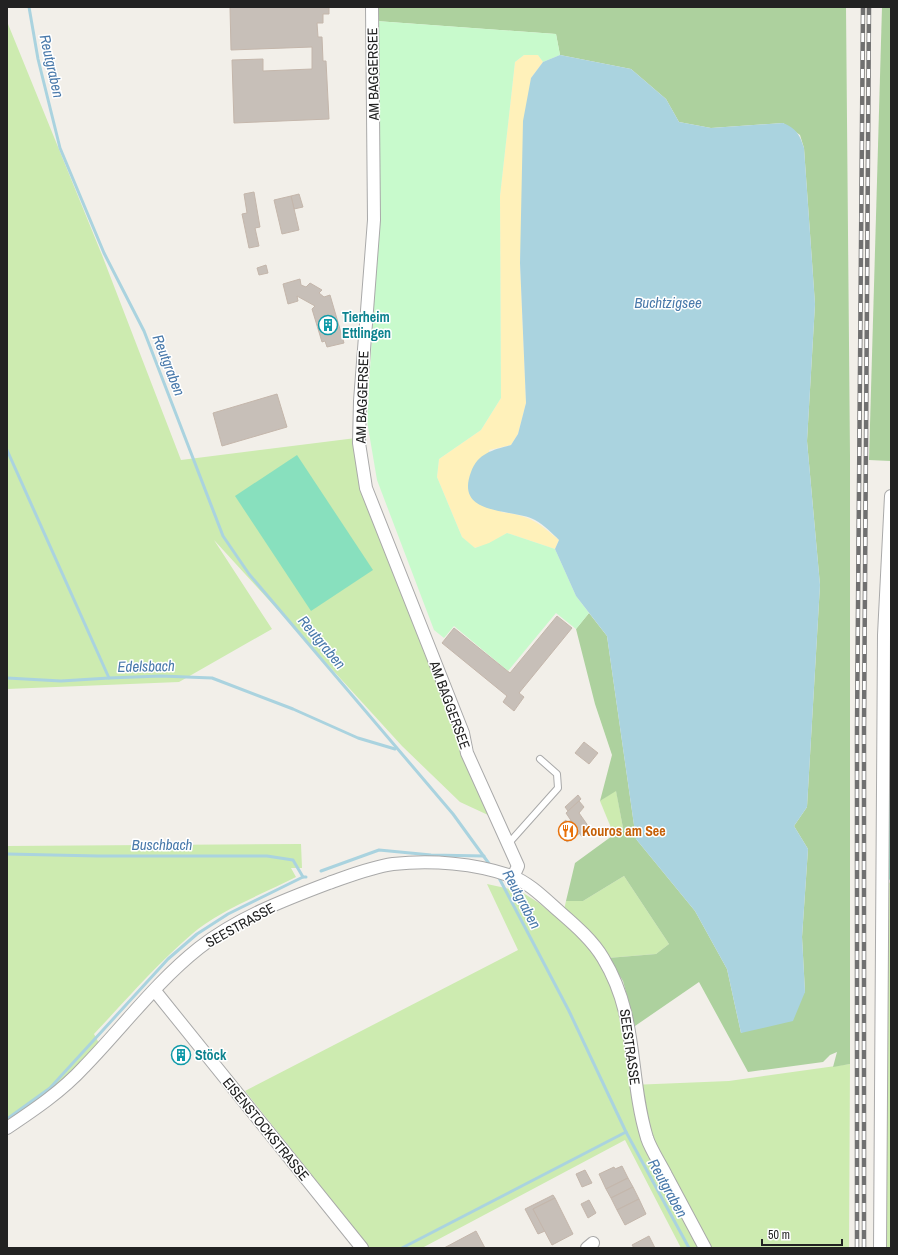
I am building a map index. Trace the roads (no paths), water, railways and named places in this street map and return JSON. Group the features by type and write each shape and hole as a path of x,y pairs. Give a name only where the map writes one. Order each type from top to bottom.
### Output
{"street":[{"name":"AM BAGGERSEE","path":"372,7 374,220 360,401 359,443 366,488 463,733 467,753 508,844"},
{"path":"880,1248 887,722 884,635 891,496"},
{"path":"508,844 518,866 509,876"},
{"name":"SEESTRASSE","path":"7,1128 43,1104 82,1070 181,963 223,931 249,917 300,894 358,873 391,864 430,863 488,870 509,876 526,884 577,926 602,955 615,979 625,1005 632,1038 635,1079 648,1140 705,1248"},
{"name":"EISENSTOCKSTRASSE","path":"155,991 362,1248"}],"lane":[{"path":"508,844 558,788 557,774 540,759"}],"water":[{"name":"Buchtzigsee","path":"560,55 631,69 666,99 679,122 711,128 783,123 797,132 804,148 815,304 807,441 820,585 807,807 794,826 808,849 802,937 805,992 793,1021 741,1033 727,969 695,911 636,839 607,636 576,596 555,549 559,540 535,520 478,504 471,497 468,486 471,472 482,456 511,445 518,434 526,403 520,263 523,121 531,78 543,62"}],"waterway":[{"name":"Reutgraben","path":"29,7 38,59 60,148 104,253 144,331 223,536 249,574 453,814 490,865"},
{"name":"Edelsbach","path":"7,450 109,678 161,676 212,678 293,709 358,738 395,749"},
{"path":"7,678 61,681 109,678"},
{"name":"Buschbach","path":"321,871 379,850 431,855 484,856"},
{"name":"Buschbach","path":"7,854 98,856 267,856 293,860 303,877 306,877"},
{"name":"Reutgraben","path":"498,876 569,1011 626,1132 689,1248"},
{"path":"7,1119 50,1088 168,959 197,934 228,914 303,877"},
{"path":"402,1248 626,1132"}],"railway":[{"path":"857,1248 857,730 863,7"},
{"path":"864,1248 864,729 869,7"}],"place":[{"name":"Tierheim Ettlingen","path":"328,325"},
{"name":"Kouros am See","path":"568,831"},
{"name":"Stöck","path":"181,1055"}]}
